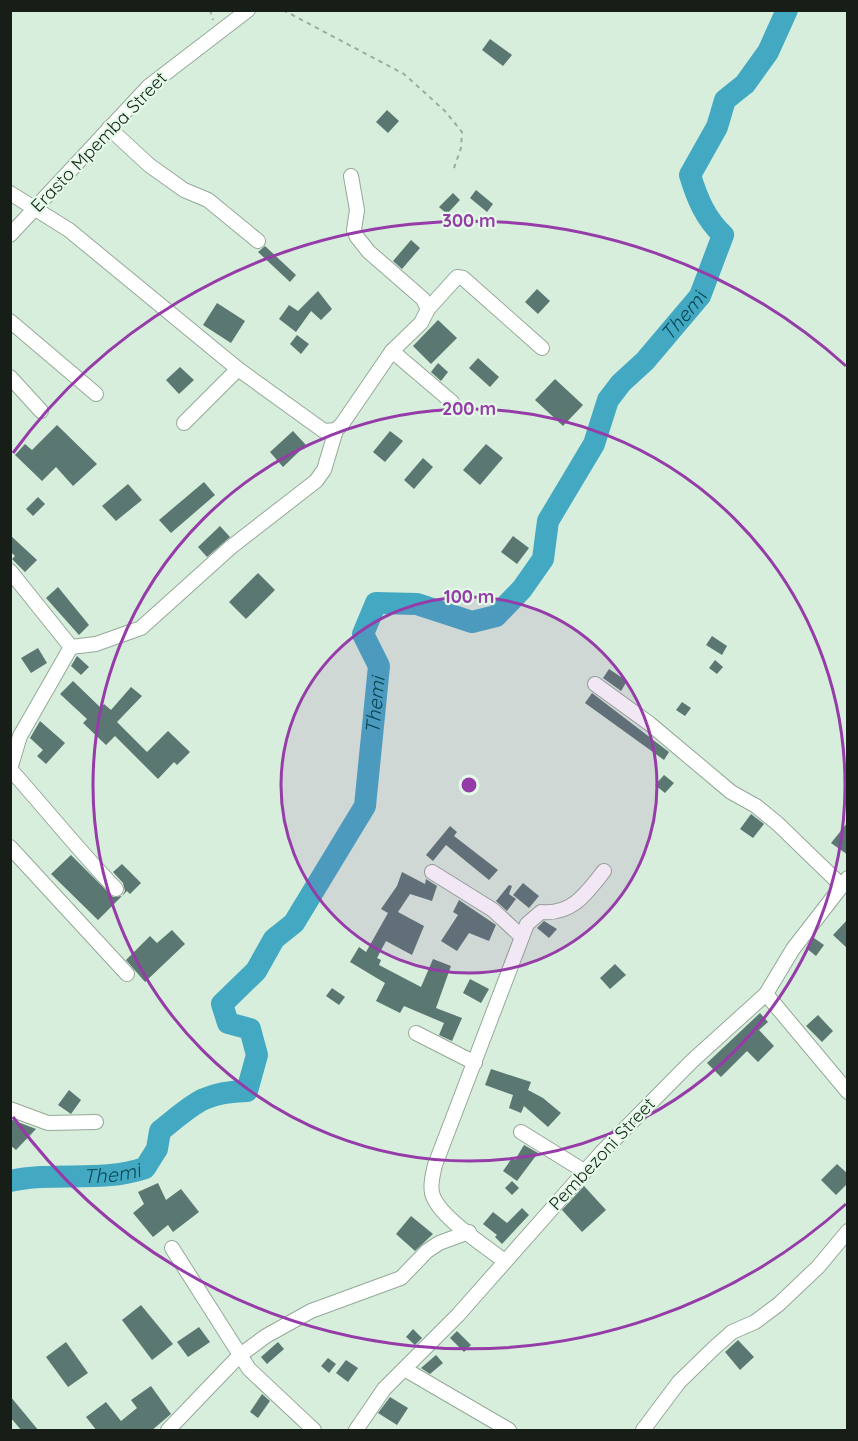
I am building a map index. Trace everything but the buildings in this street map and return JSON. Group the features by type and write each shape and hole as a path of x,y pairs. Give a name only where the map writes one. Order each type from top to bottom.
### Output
{"street":[{"name":"Erasto Mpemba Street","path":"10,235 149,86 248,10"},
{"path":"109,128 149,165 183,190 208,200 258,241"},
{"path":"351,176 357,210 354,230 357,237 369,252 423,299 428,309"},
{"path":"10,193 69,230 238,369 316,427 324,431 336,430"},
{"path":"71,646 114,639 141,628 231,547 316,481 324,470 336,430 393,351 421,323 428,309 448,284 457,277 464,278 542,348"},
{"path":"10,321 96,394"},
{"path":"393,351 452,402"},
{"path":"184,423 238,369"},
{"path":"10,377 41,411"},
{"path":"10,571 71,646"},
{"path":"71,646 20,736 11,769 70,836 89,862 116,890"},
{"path":"595,684 650,724 731,792 756,806 845,882"},
{"path":"10,847 126,974"},
{"path":"504,1261 456,1224 439,1206 433,1195 431,1183 435,1165 521,936 534,915 541,912 555,913 569,910 604,871"},
{"path":"432,872 493,910 521,936"},
{"name":"Pembezoni Street","path":"356,1431 384,1389 406,1370 458,1315 584,1171 692,1061 766,994 794,949 845,882"},
{"path":"766,994 848,1092"},
{"path":"416,1033 475,1063"},
{"path":"10,1109 48,1123 96,1122"},
{"path":"520,1132 584,1171"},
{"path":"643,1431 693,1368 732,1332 755,1322 779,1304 818,1267 848,1231"},
{"path":"168,1431 239,1356 266,1336 311,1311 401,1278 427,1251 439,1243 469,1232"},
{"path":"172,1248 249,1369 314,1431"},
{"path":"406,1370 509,1431"}],"path":[{"path":"283,10 404,74 445,111 462,132 461,148 453,171"}],"waterway":[{"name":"Themi","path":"10,1181 27,1178 112,1175 145,1168 157,1149 160,1131 181,1114 208,1097 247,1091 257,1055 250,1029 228,1023 222,1004 256,971 274,939 294,923 365,806 379,666 363,634 376,603 417,604 472,622 496,616 522,589 543,559 548,521 594,444 608,400 621,383 645,361 700,296 723,235 711,222 702,207 690,175 717,127 725,100 745,84 768,52 787,10"}]}
